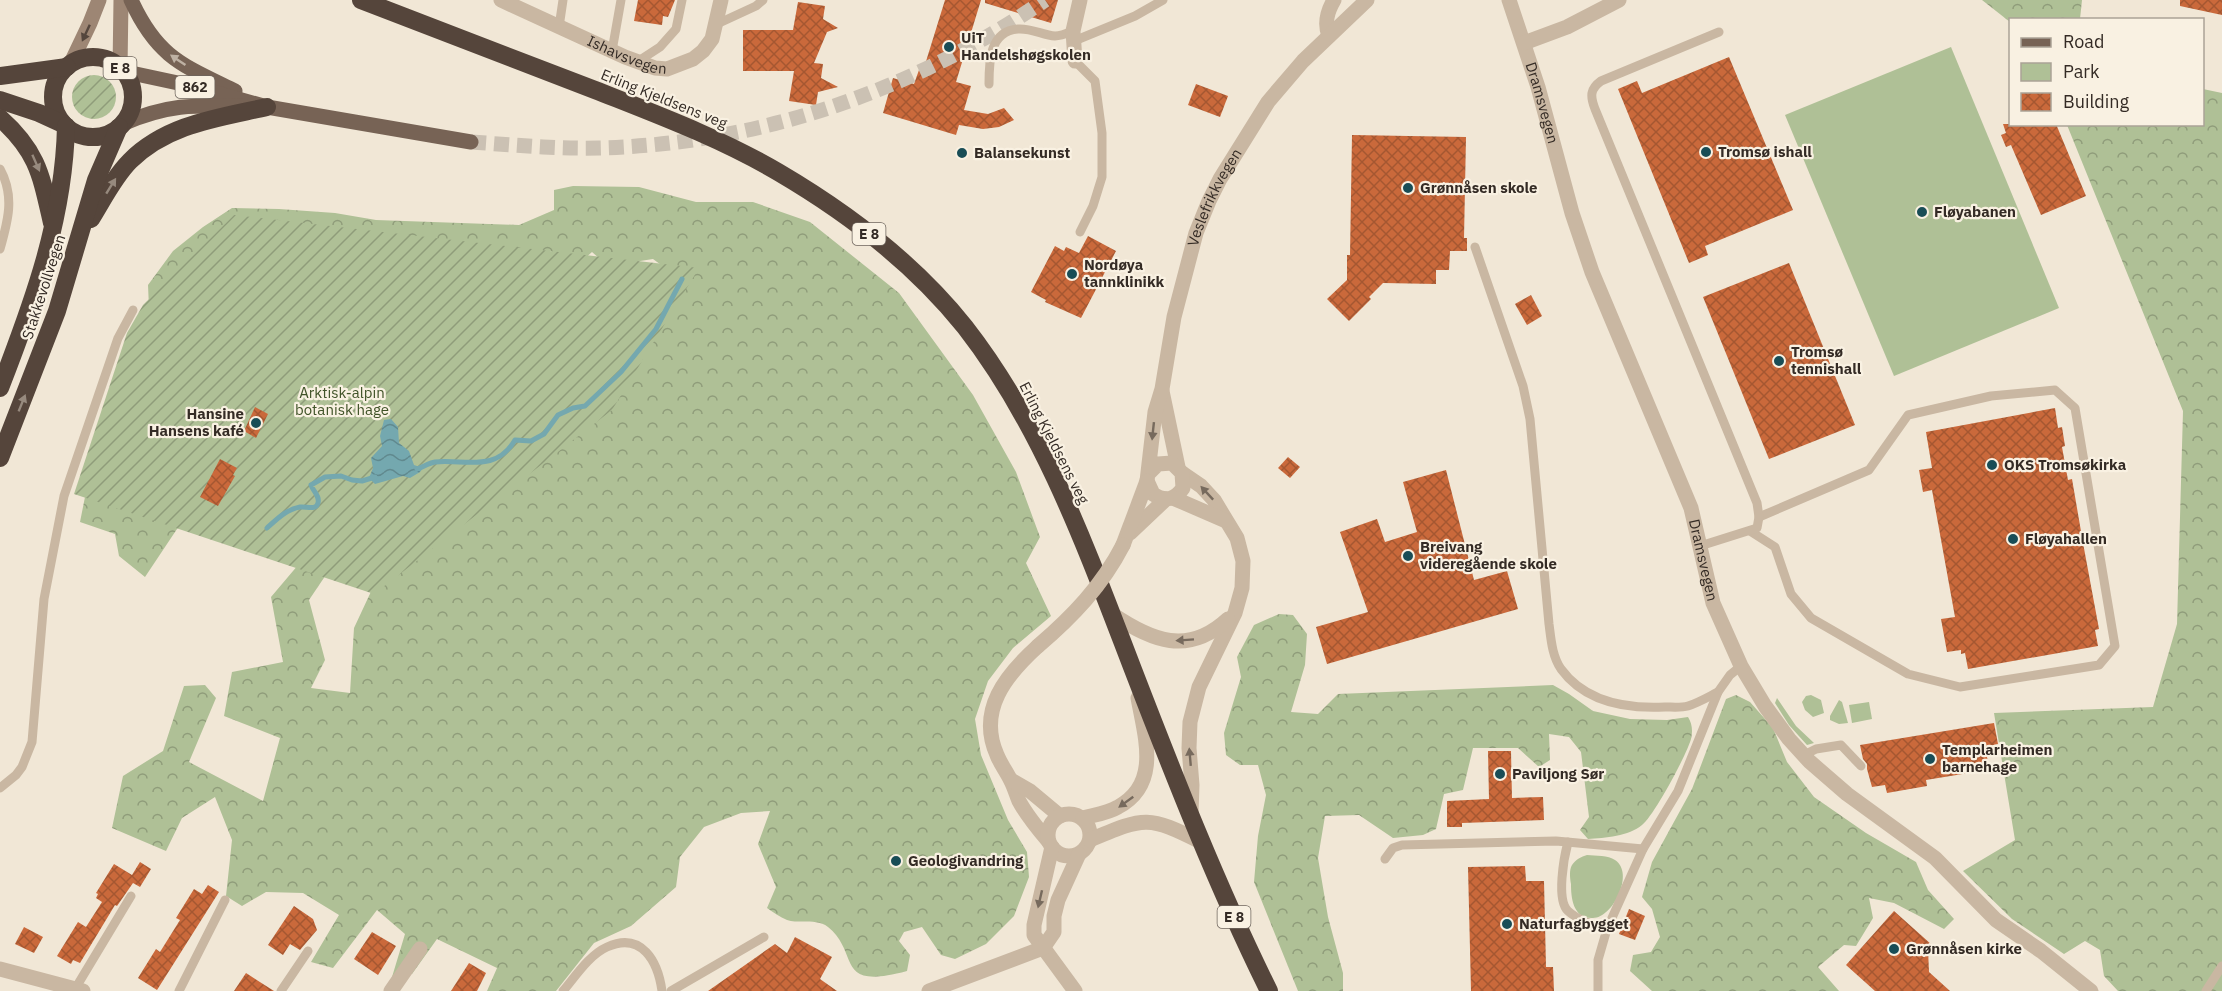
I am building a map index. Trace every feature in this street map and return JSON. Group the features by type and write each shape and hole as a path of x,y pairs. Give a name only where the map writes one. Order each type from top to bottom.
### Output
{"highway":[{"name":"Erling Kjeldsens veg","path":"361,0 709,135 778,172 838,209 889,249 924,282 965,327 1017,404 1065,501 1112,614 1190,815 1269,991"},
{"name":"E 8","path":"0,76 68,66 84,59 99,58 114,64 128,78 132,97 131,107 121,125"},
{"path":"64,125 54,108 54,90 61,74 68,66"},
{"path":"0,100 39,113 80,135 96,137 121,125"},
{"name":"E 8","path":"80,236 130,161 162,137 196,123 267,106"},
{"path":"0,118 18,136 37,163 53,231"},
{"name":"Stakkevollvegen","path":"0,388 36,290 53,231 65,163 64,125"},
{"name":"Stakkevollvegen","path":"0,458 57,311 96,180 121,125"}],"main road":[{"path":"131,0 156,43 176,60 267,106"},
{"name":"862","path":"121,70 267,106 471,142"},
{"name":"862","path":"121,125 168,107 267,106"}],"street":[{"path":"68,66 99,0"},
{"path":"121,0 121,70"},
{"name":"Ishavsvegen","path":"501,0 637,62 667,69 681,65 703,51 712,39 721,0"},
{"path":"1075,61 1074,36 1080,0"},
{"path":"1329,36 1326,23 1327,13 1334,0"},
{"name":"Veslefrikkvegen","path":"1051,845 1034,826 1019,801 993,743 989,730 990,714 998,691 1016,666 1089,597 1116,560 1125,540 1148,478 1155,412 1162,389 1166,354 1179,297 1197,233 1220,179 1268,102 1303,61 1367,0"},
{"name":"Dramsvegen","path":"1509,0 1538,87 1572,213 1592,272 1691,508 1713,603 1741,666 1765,706 1804,755 1846,794 1935,858 1996,920 2041,951 2091,991"},
{"path":"1524,43 1567,27 1600,4 1620,0"},
{"name":"Veslefrikkvegen","path":"1162,389 1180,470"},
{"path":"1190,815 1192,785 1189,748 1190,723 1199,687 1234,613 1242,588 1242,561 1237,538 1214,500 1201,486 1165,462 1158,464 1148,478 1153,494 1224,519"},
{"path":"1169,499 1183,488 1180,470"},
{"name":"Veslefrikkvegen","path":"1125,540 1169,499"},
{"path":"1112,614 1146,635 1174,641 1196,639 1208,634 1234,613"},
{"path":"1075,991 1034,935 1051,845 1049,830 1051,824 1060,816 1071,814 1083,818 1116,809 1137,794 1144,780 1147,746 1133,668"},
{"path":"1011,780 1030,791 1060,816"},
{"path":"929,991 1043,948 1054,932 1054,916 1058,900 1079,854 1090,840 1090,828 1083,818"},
{"path":"1090,840 1136,821 1151,821 1202,842"},
{"path":"1051,845 1062,855 1079,854"},
{"path":"392,991 420,949"},
{"path":"0,969 79,990"}],"lane":[{"path":"559,27 563,0"},
{"path":"612,51 621,0"},
{"path":"637,62 660,46 676,29 682,0"},
{"path":"717,24 764,0"},
{"path":"989,84 989,58 998,39 1007,32 1018,29 1057,36 1074,36 1135,16 1163,0"},
{"path":"1700,546 1757,528 1759,517 1754,495 1591,99 1592,90 1601,81 1719,32"},
{"path":"1075,61 1095,81 1102,133 1102,177 1093,206 1080,232"},
{"path":"0,169 9,191 10,206 0,249"},
{"path":"1475,247 1523,387 1530,419 1549,624 1559,667 1577,687 1608,702 1623,705 1654,708 1687,706 1718,692"},
{"path":"0,788 22,767 32,742 44,599 64,496 118,338 133,310"},
{"path":"1750,531 1776,547 1791,594 1811,618 1908,674 1960,687 2099,665 2115,646 2075,408 2055,390 1991,396 1908,415 1869,470 1759,517"},
{"path":"1598,991 1598,960 1607,929 1643,849 1678,791 1718,692 1730,675 1741,666"},
{"path":"1804,755 1816,749 1841,745 1861,766"},
{"path":"1385,859 1393,848 1402,845 1568,842 1643,849"},
{"path":"1568,842 1564,858 1562,898 1564,907 1579,919 1607,929"},
{"path":"79,990 131,896"},
{"path":"179,991 225,900"},
{"path":"671,991 764,937"},
{"path":"563,991 607,946 635,944 648,953 656,964 662,991"},
{"path":"281,991 308,951"},
{"path":"2206,991 2222,966"}],"green space":[{"path":"1982,0 2082,0 2080,18 2009,18 2009,21"},
{"name":"Fløyabanen","path":"1951,47 2059,308 1894,376 1785,115"},
{"path":"94,75 110,81 116,97 110,113 94,119 78,113 72,97 78,81"},
{"path":"2204,89 2222,93 2222,991 2118,991 2104,976 2100,950 2085,941 2064,954 2012,919 1963,871 2015,840 1994,713 2153,707 2177,624 2183,411 2067,126 2204,126"},
{"path":"573,186 639,187 696,202 753,202 810,222 899,293 973,395 1016,472 1040,537 1026,563 1051,616 1013,648 988,681 975,719 981,755 1008,820 1027,852 1029,877 1014,916 986,944 955,959 941,955 922,927 904,932 899,941 910,955 907,971 884,976 868,976 858,973 852,967 838,937 828,927 813,922 787,920 767,908 776,887 758,844 770,811 741,813 704,827 680,857 676,887 631,926 594,943 556,991 487,991 497,968 437,939 412,974 392,977 405,934 377,910 333,968 311,962 339,915 303,893 266,892 242,906 226,896 232,840 215,797 182,818 166,851 112,828 123,776 163,751 184,686 205,685 216,698 189,762 263,801 280,738 224,716 232,672 283,662 271,597 315,545 336,560 309,600 325,660 311,688 350,693 354,628 375,583 668,270 653,259 608,266 592,252 571,271 551,251 149,308 148,285 173,251 232,208 335,213 376,220 519,225 554,210 554,190"},
{"name":"Arktisk-alpin botanisk hage","path":"234,215 699,268 612,410 374,594 74,494 127,333 143,305"},
{"path":"87,487 179,526 145,577 119,556 115,534 80,522"},
{"path":"1279,614 1293,615 1307,634 1305,665 1291,712 1318,714 1338,694 1553,685 1593,711 1630,719 1667,720 1688,717 1692,727 1691,739 1670,784 1654,810 1637,829 1616,836 1588,839 1580,830 1589,817 1581,752 1569,737 1549,734 1550,760 1539,767 1518,748 1473,748 1463,790 1444,794 1436,829 1423,835 1393,838 1359,815 1325,816 1318,858 1328,917 1343,973 1343,991 1298,991 1254,882 1258,836 1266,795 1258,765 1240,765 1226,755 1224,733 1241,677 1237,657 1254,625"},
{"path":"1736,695 1750,702 1773,728 1787,762 1814,797 1866,833 1916,862 1928,890 1954,919 1944,929 1894,903 1869,898 1873,918 1856,946 1844,945 1818,967 1839,991 1652,991 1630,971 1633,955 1651,952 1660,937 1652,909 1642,897 1652,862 1692,789 1726,699"},
{"path":"1811,695 1821,700 1824,713 1813,717 1805,710 1802,702 1806,696"},
{"path":"1777,698 1796,726 1814,743 1807,745 1789,725 1775,703"},
{"path":"1839,700 1842,702 1848,723 1839,724 1830,720"},
{"path":"1869,702 1872,719 1852,723 1849,705"},
{"path":"1587,855 1612,858 1621,866 1623,875 1619,894 1614,903 1601,916 1593,918 1581,915 1574,907 1570,874 1574,863"}],"water":[{"path":"391,419 398,427 399,443 409,451 414,465 423,468 410,478 403,476 375,484 369,478 373,468 371,458 382,446 380,436 384,420"}],"building":[{"path":"638,0 675,0 668,17 663,16 662,25 634,21"},
{"name":"UiT Handelshøgskolen","path":"945,0 981,0 956,82 971,86 964,110 988,114 1004,108 1014,120 999,127 983,129 959,125 956,135 883,113 893,78 914,84 919,70 923,71"},
{"path":"985,0 1058,0 1051,23 985,3"},
{"path":"2180,0 2222,0 2222,15 2180,6"},
{"path":"798,2 825,6 823,19 838,28 827,32 814,63 823,64 821,78 838,87 818,92 816,105 789,101 794,71 743,71 743,30 793,30"},
{"name":"Tromsø ishall","path":"1729,57 1793,210 1705,246 1708,255 1689,263 1618,89 1637,81 1642,93"},
{"path":"1196,84 1228,96 1220,117 1188,105"},
{"path":"2003,124 2057,126 2086,196 2041,215 2011,145 2006,147 2001,135 2006,133"},
{"name":"Grønnåsen skole","path":"1352,135 1466,137 1464,238 1467,238 1467,251 1450,251 1449,270 1436,270 1436,284 1383,283 1349,321 1327,299 1347,280 1347,255 1350,255"},
{"name":"Nordøya tannklinikk","path":"1088,236 1116,251 1081,318 1045,302 1046,300 1031,292 1055,246 1064,251 1066,247 1079,253"},
{"name":"Tromsø tennishall","path":"1789,263 1855,425 1769,459 1703,297"},
{"path":"1531,295 1542,316 1527,325 1515,304"},
{"name":"Hansine Hansens kafé","path":"255,407 268,414 256,438 244,431"},
{"name":"Fløyahallen","path":"2055,408 2058,428 2062,427 2065,446 2062,447 2068,480 2072,479 2099,629 2095,630 2098,646 1968,669 1965,653 1961,654 1961,650 1947,652 1941,619 1955,617 1932,490 1923,492 1919,470 1932,468 1926,432"},
{"path":"1288,457 1300,467 1290,478 1278,468"},
{"path":"220,459 237,468 218,506 200,497"},
{"name":"Breivang videregående skole","path":"1446,470 1474,580 1507,571 1518,609 1327,664 1316,627 1368,612 1340,532 1377,519 1385,542 1417,532 1403,482"},
{"path":"1994,723 1998,744 1985,747 1989,767 1980,769 1981,771 1926,780 1927,786 1887,793 1885,785 1872,787 1860,745"},
{"name":"Paviljong Sør","path":"1488,751 1511,751 1512,798 1543,797 1544,820 1462,823 1462,827 1447,827 1447,801 1489,799"},
{"path":"140,862 151,869 140,887 133,883 117,906 115,905 80,963 73,960 71,964 57,956 78,922 86,927 102,902 96,898 98,894 96,893 114,864 132,875"},
{"name":"Naturfagbygget","path":"1525,866 1526,881 1544,881 1546,967 1553,967 1554,991 1471,991 1468,867"},
{"path":"208,885 219,892 157,990 138,978 156,949 160,952 180,920 176,918 194,889 202,894"},
{"path":"294,906 313,919 317,930 300,950 290,944 283,955 268,945"},
{"path":"1629,909 1645,916 1635,940 1619,934"},
{"name":"Grønnåsen kirke","path":"1894,911 1932,945 1928,949 1929,972 1950,991 1875,991 1846,965"},
{"path":"24,927 43,937 34,953 15,944"},
{"path":"372,932 396,946 378,975 354,959"},
{"path":"795,937 832,957 820,979 837,991 708,991 775,944 787,953"},
{"path":"469,963 486,973 477,991 451,991"},
{"path":"246,973 274,991 234,991"}],"waterway":[{"path":"417,469 435,462 489,461 499,457 515,440 531,441 544,434 558,415 573,408 585,406 621,372 656,329 682,279"},
{"path":"267,528 291,510 300,507 315,507 318,498 311,485 325,477 341,476 362,481 375,477"}],"tunnel":[{"path":"471,142 599,148 659,144 718,136 776,123 832,107 888,86 942,61 1045,0"}],"place":[{"name":"UiT Handelshøgskolen","path":"949,47"},
{"name":"Tromsø ishall","path":"1706,152"},
{"name":"Balansekunst","path":"962,153"},
{"name":"Grønnåsen skole","path":"1408,188"},
{"name":"Fløyabanen","path":"1922,212"},
{"name":"Nordøya tannklinikk","path":"1072,274"},
{"name":"Tromsø tennishall","path":"1779,361"},
{"name":"Hansine Hansens kafé","path":"256,423"},
{"name":"OKS Tromsøkirka","path":"1992,465"},
{"name":"Fløyahallen","path":"2013,539"},
{"name":"Breivang videregående skole","path":"1408,556"},
{"name":"Templarheimen barnehage","path":"1930,759"},
{"name":"Paviljong Sør","path":"1500,774"},
{"name":"Geologivandring","path":"896,861"},
{"name":"Naturfagbygget","path":"1507,924"},
{"name":"Grønnåsen kirke","path":"1894,949"}]}
